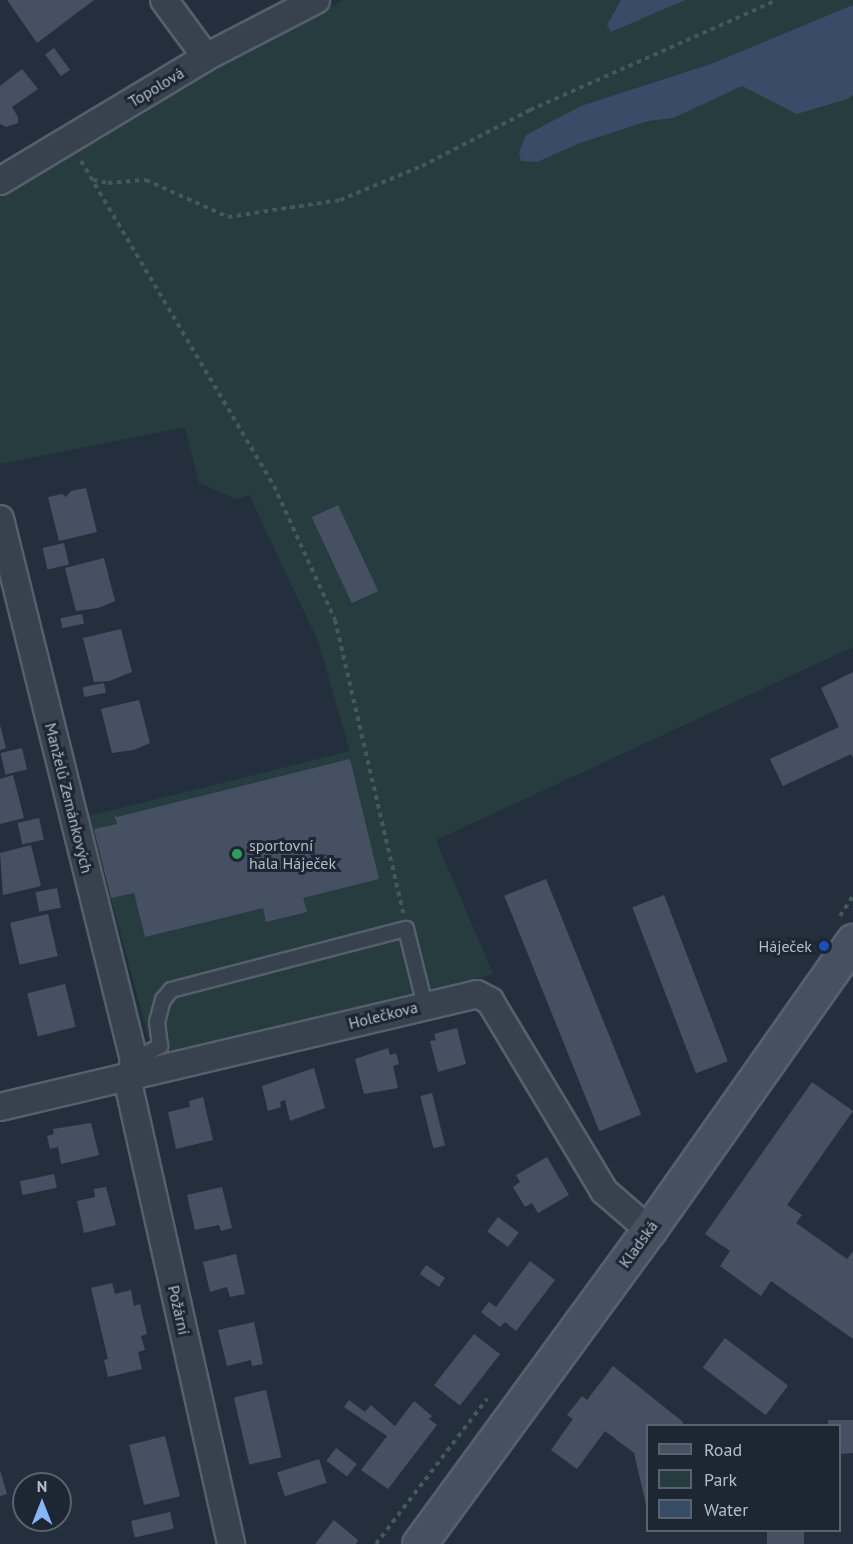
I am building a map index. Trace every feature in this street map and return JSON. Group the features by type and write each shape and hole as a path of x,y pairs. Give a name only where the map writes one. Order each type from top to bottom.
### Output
{"main road":[{"name":"Kladská","path":"418,1544 649,1230 853,941"}],"street":[{"path":"164,0 206,57"},
{"name":"Topolová","path":"0,181 206,57 316,0"},
{"name":"Manželů Zemánkových","path":"0,519 132,1069"},
{"name":"Holečkova","path":"0,1107 132,1069 477,994 490,1001 604,1191 649,1230"},
{"name":"Požární","path":"132,1069 130,1093 231,1544"}],"lane":[{"path":"132,1069 160,1046 157,1022 163,1000 171,990 406,929 425,1005"}],"path":[{"path":"93,180 108,183 146,180 228,217 340,200 422,166 530,110 777,0"},
{"path":"69,140 274,486 335,620 406,929"}],"green space":[{"path":"344,0 853,0 853,647 436,840 493,974 154,1058 89,816 350,751 318,641 249,495 237,499 199,483 185,427 0,464 0,196 231,58"}],"water":[{"path":"621,0 685,0 611,32 607,25"},
{"path":"853,5 853,95 847,99 797,114 742,86 673,118 648,121 580,143 537,162 521,161 519,152 526,135 581,106 711,64"}],"building":[{"path":"7,0 94,0 37,43"},
{"path":"54,48 70,70 61,76 45,54"},
{"path":"22,69 38,89 12,107 18,117 18,123 6,127 0,124 0,86"},
{"path":"86,488 97,532 59,541 48,497 62,494 66,497 71,491"},
{"path":"338,505 378,591 352,603 312,517"},
{"path":"64,543 69,564 48,569 43,548"},
{"path":"104,558 115,601 98,608 76,611 65,568"},
{"path":"82,614 84,624 62,628 60,618"},
{"path":"121,629 132,672 109,681 94,682 83,638"},
{"path":"853,672 853,758 851,754 783,786 770,759 839,727 821,688"},
{"path":"104,683 106,693 84,697 82,687"},
{"path":"139,700 150,743 134,750 112,753 101,709"},
{"path":"0,725 6,748 0,750"},
{"path":"22,748 27,769 6,774 1,753"},
{"name":"sportovní hala Háječek","path":"350,759 379,879 303,898 307,912 266,922 263,908 145,937 134,893 111,898 94,829 117,824 114,814 117,817"},
{"path":"13,775 24,818 0,824 0,779"},
{"path":"39,818 44,839 23,844 18,823"},
{"path":"31,845 41,886 3,895 0,853"},
{"path":"546,879 641,1115 599,1131 504,896"},
{"path":"57,888 61,908 39,912 35,892"},
{"path":"664,895 728,1061 696,1073 632,907"},
{"path":"48,914 58,956 20,965 10,923"},
{"path":"65,984 76,1027 38,1036 27,993"},
{"path":"457,1028 466,1064 438,1072 430,1041 436,1040 434,1034"},
{"path":"388,1048 390,1055 396,1053 399,1064 393,1066 398,1088 364,1094 355,1059"},
{"path":"314,1068 325,1108 290,1121 285,1100 280,1102 281,1107 268,1111 262,1086"},
{"path":"812,1082 853,1111 787,1205 802,1215 796,1223 847,1259 853,1251 853,1339 771,1281 761,1296 720,1266 730,1251 705,1234"},
{"path":"432,1093 445,1145 433,1148 420,1096"},
{"path":"203,1097 213,1140 176,1149 168,1112 190,1107 189,1101"},
{"path":"91,1123 99,1155 61,1164 58,1147 50,1149 47,1136 54,1134 53,1129"},
{"path":"547,1157 569,1195 538,1213 532,1203 525,1207 513,1187 520,1182 516,1175"},
{"path":"54,1174 57,1188 23,1195 20,1181"},
{"path":"106,1187 116,1225 84,1233 77,1201 95,1197 94,1189"},
{"path":"222,1187 232,1228 221,1231 219,1225 195,1230 187,1195"},
{"path":"498,1217 519,1233 508,1247 487,1231"},
{"path":"236,1254 245,1294 230,1297 227,1287 210,1292 203,1262"},
{"path":"530,1261 555,1280 516,1331 505,1322 500,1327 481,1312 489,1302 496,1307"},
{"path":"426,1265 445,1278 439,1287 420,1274"},
{"path":"112,1283 115,1294 131,1290 134,1306 140,1304 147,1334 141,1336 145,1350 138,1352 142,1369 108,1377 104,1360 108,1359 91,1288"},
{"path":"254,1322 263,1364 252,1366 251,1360 227,1366 218,1330"},
{"path":"474,1334 500,1354 460,1406 434,1385"},
{"path":"725,1338 788,1386 766,1415 703,1368"},
{"path":"613,1366 683,1422 683,1424 646,1424 646,1504 634,1453 605,1431 577,1469 551,1450 573,1419 567,1415 582,1396 587,1400"},
{"path":"266,1390 282,1457 249,1465 234,1397"},
{"path":"349,1400 365,1412 371,1405 395,1426 414,1401 432,1416 429,1419 437,1425 388,1489 361,1470 387,1436 344,1407"},
{"path":"828,1420 853,1420 853,1453 841,1454 841,1424 828,1424"},
{"path":"165,1436 180,1496 144,1505 129,1445"},
{"path":"336,1448 357,1464 347,1476 326,1461"},
{"path":"319,1459 327,1483 285,1496 277,1473"},
{"path":"0,1470 7,1494 0,1496"},
{"path":"170,1512 174,1529 135,1538 131,1521"},
{"path":"334,1520 358,1540 356,1544 315,1544"},
{"path":"767,1532 804,1532 804,1544 767,1544"}],"place":[{"name":"sportovní hala Háječek","path":"237,854"},
{"name":"Háječek","path":"824,946"}]}
